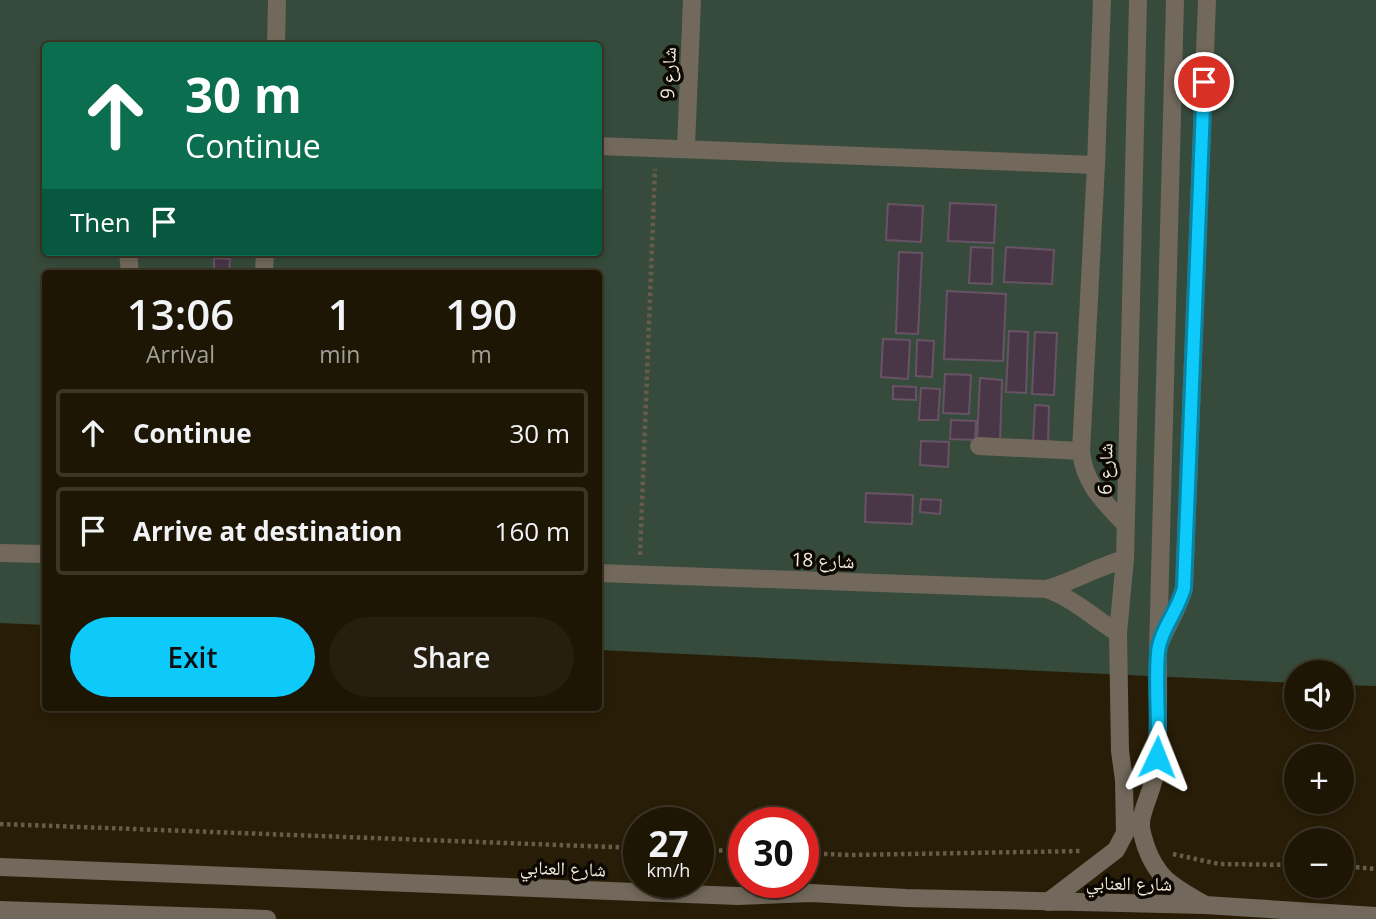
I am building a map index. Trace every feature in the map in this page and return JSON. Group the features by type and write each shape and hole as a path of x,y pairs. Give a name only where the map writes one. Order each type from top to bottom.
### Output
{"street":[{"path":"276,42 277,0"},
{"name":"شارع 9","path":"686,147 692,0"},
{"path":"1101,0 1096,165 1081,451 1087,478 1094,491 1125,524"},
{"name":"شارع 6","path":"1116,850 1125,833 1124,780 1120,751 1118,633 1125,559 1138,0"},
{"path":"1175,0 1158,739 1155,775 1141,819 1140,831 1151,863 1170,884 1205,905"},
{"path":"1158,651 1167,624 1181,601 1184,588 1207,0"},
{"path":"602,146 686,147 1096,165"},
{"path":"979,446 1081,451"},
{"path":"0,553 42,554"},
{"name":"شارع 18","path":"602,573 1047,589 1073,580 1097,567 1125,559"},
{"name":"شارع 18","path":"1047,589 1074,601 1118,633"},
{"path":"1124,780 1155,775"},
{"path":"1048,902 1116,850"},
{"name":"شارع العنابي","path":"0,867 738,896 811,893 1205,905 1376,916"},
{"path":"0,910 267,919"}],"path":[{"path":"639,575 656,147"},
{"path":"0,824 623,847"},
{"path":"1147,849 1219,864 1284,864"},
{"path":"819,854 1116,850"},
{"path":"1354,867 1376,869"}],"green space":[{"path":"0,0 1376,0 1376,686 1354,685 1354,660 1284,660 1284,682 602,650 602,270 42,270 42,625 0,623"}],"building":[{"path":"950,203 996,205 994,243 948,241"},
{"path":"888,204 923,206 921,242 886,240"},
{"path":"971,247 993,248 992,284 969,283"},
{"path":"1006,247 1054,250 1052,284 1004,282"},
{"path":"899,252 922,253 918,334 896,333"},
{"path":"214,258 230,259 229,270 214,270"},
{"path":"947,291 1006,294 1003,361 944,359"},
{"path":"1009,331 1028,332 1026,393 1006,392"},
{"path":"1035,332 1057,333 1054,395 1032,394"},
{"path":"883,339 910,340 908,379 881,377"},
{"path":"917,340 934,341 932,377 916,376"},
{"path":"945,374 971,375 969,414 943,413"},
{"path":"980,378 1002,380 1000,442 977,442"},
{"path":"893,386 916,387 916,400 893,399"},
{"path":"921,388 940,389 938,420 919,420"},
{"path":"1035,405 1049,406 1048,444 1033,443"},
{"path":"951,420 976,421 975,440 950,439"},
{"path":"921,441 949,442 948,467 920,465"},
{"path":"866,493 913,495 912,524 865,522"},
{"path":"921,499 941,500 940,514 920,512"}],"route":[{"path":"1157,757 1158,651 1167,624 1181,601 1184,588 1204,82"}]}
